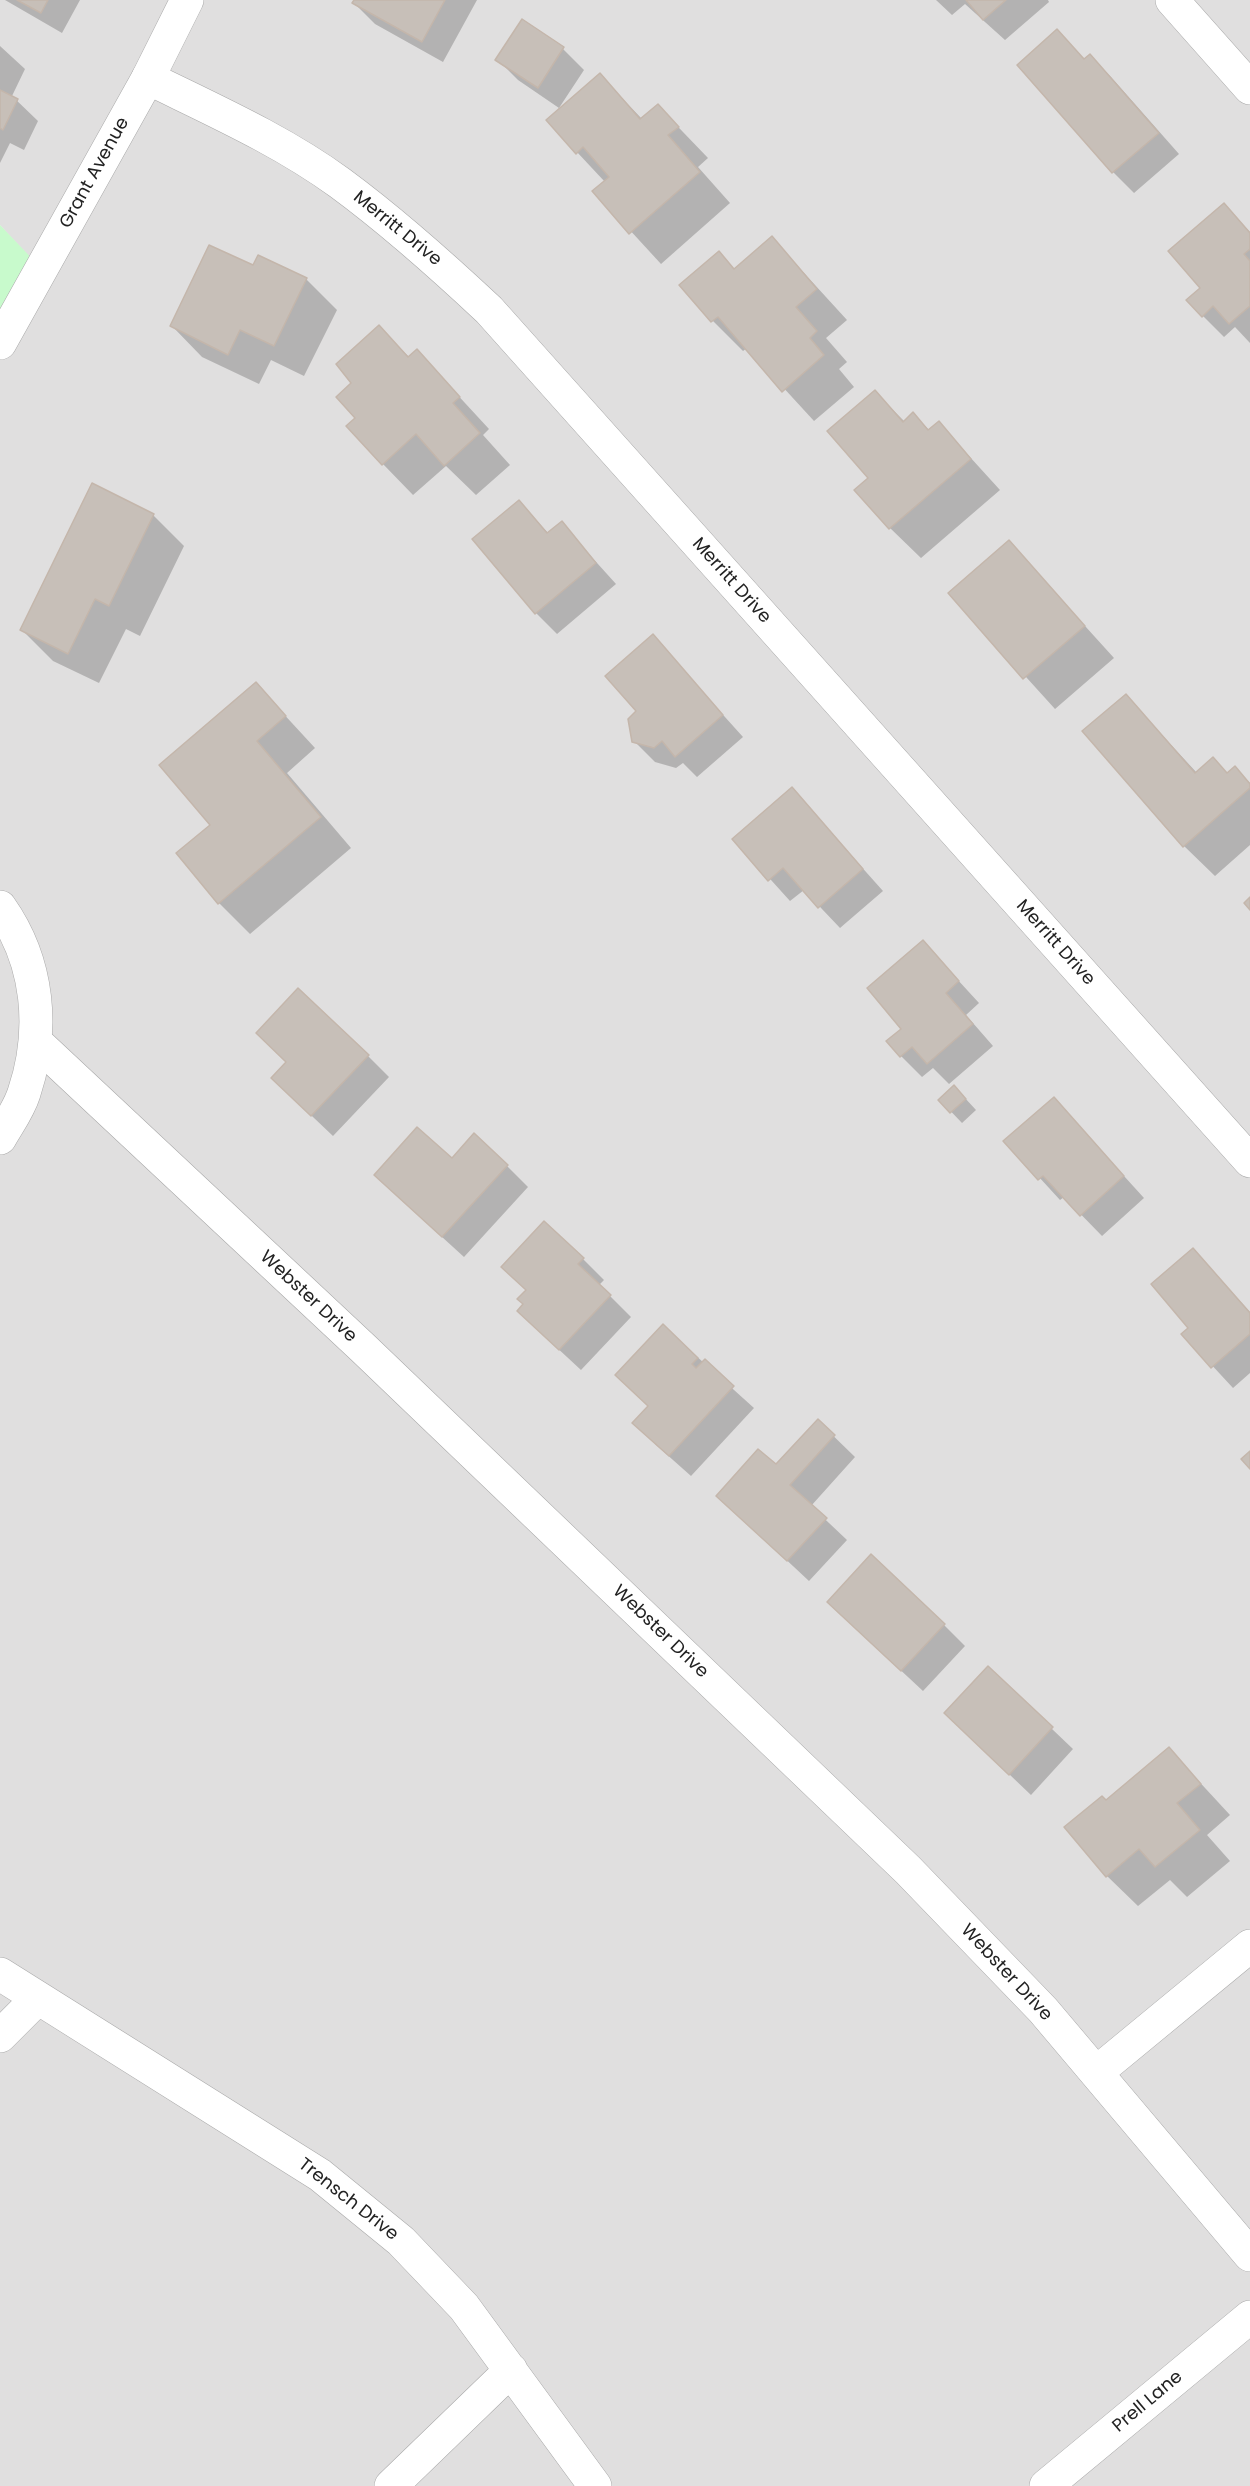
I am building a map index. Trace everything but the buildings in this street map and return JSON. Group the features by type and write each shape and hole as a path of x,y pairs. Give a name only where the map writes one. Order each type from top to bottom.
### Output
{"street":[{"name":"Grant Avenue","path":"0,343 148,78 187,0"},
{"path":"1172,0 1250,88"},
{"name":"Merritt Drive","path":"148,78 245,125 338,182 423,248 489,310 1250,1161"},
{"path":"0,907 14,927 31,970 37,1015 36,1042 24,1095 0,1138"},
{"name":"Webster Drive","path":"36,1042 371,1357 908,1870 1043,2010 1250,2255"},
{"path":"1097,2072 1250,1946"},
{"name":"Trensch Drive","path":"0,1974 320,2175 401,2241 464,2307 595,2486"},
{"path":"0,2036 37,1999"},
{"name":"Prell Lane","path":"1046,2486 1250,2317"},
{"path":"391,2486 511,2370"}],"shaded area":[{"path":"0,0 1250,0 1250,2486 0,2486 0,343 41,269 0,225"}],"green space":[{"path":"0,225 42,269 0,343"}]}
